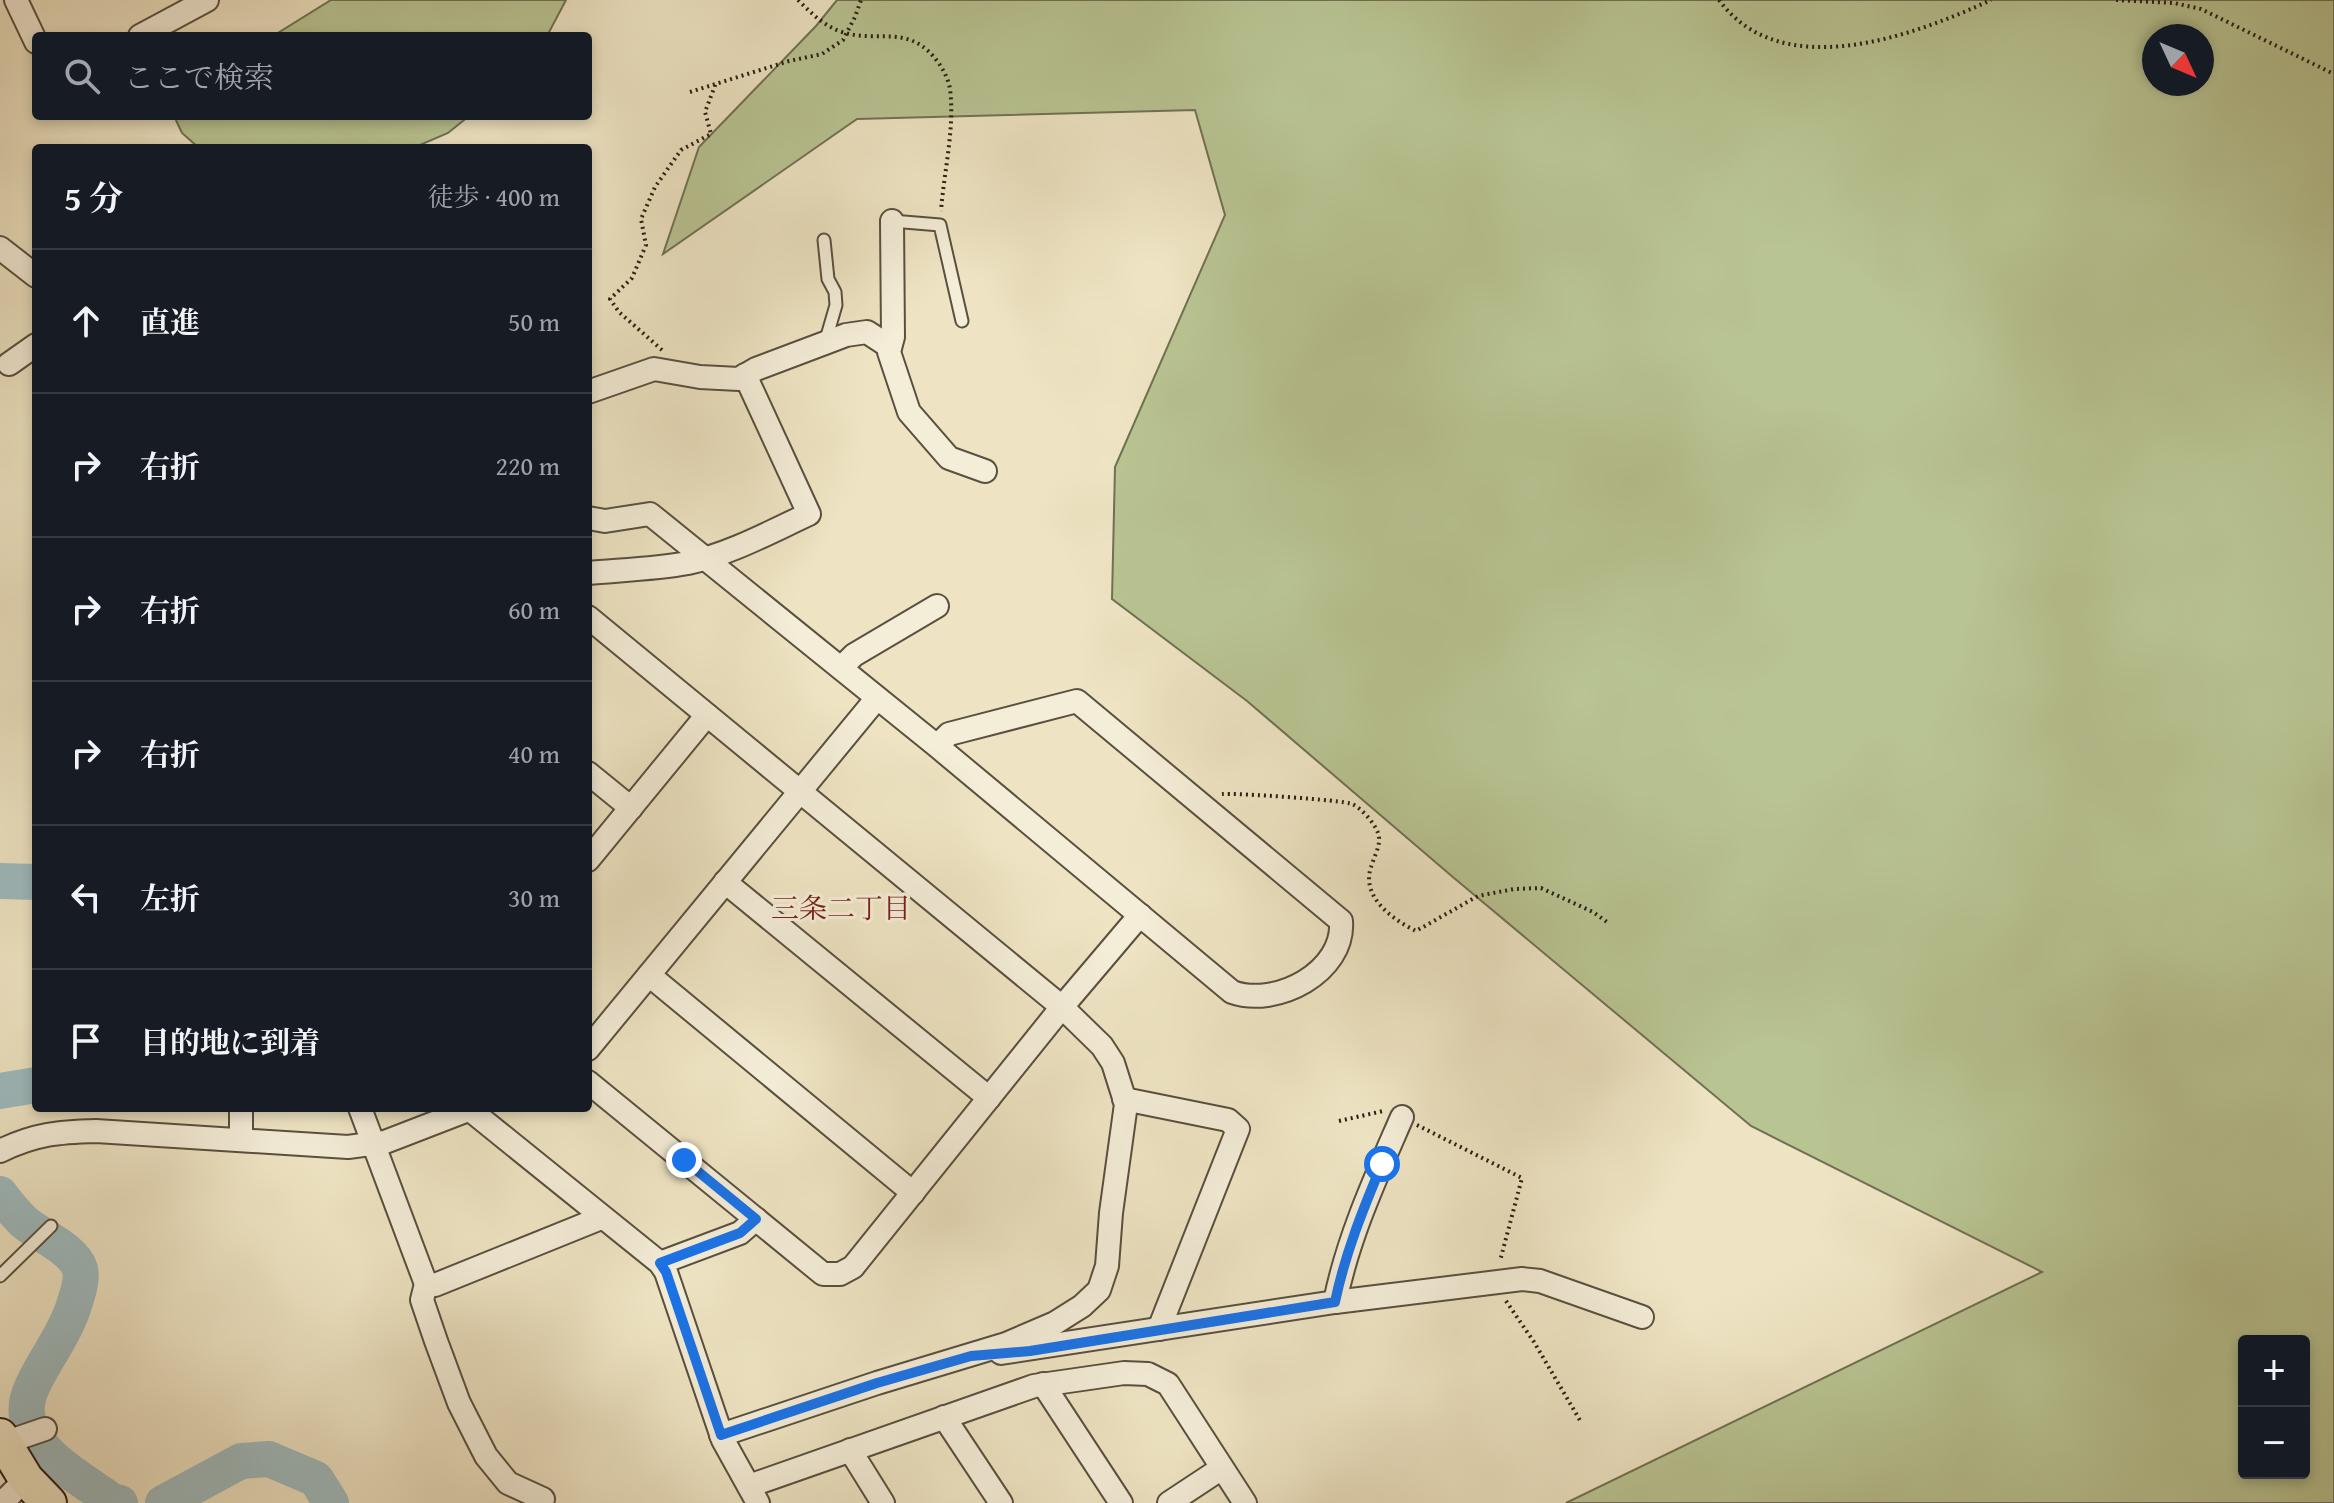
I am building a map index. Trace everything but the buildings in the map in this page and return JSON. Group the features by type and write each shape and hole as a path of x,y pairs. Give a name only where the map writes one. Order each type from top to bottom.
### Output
{"main road":[{"path":"2,1440 37,1491"}],"street":[{"path":"16,0 32,34"},
{"path":"147,32 207,0"},
{"path":"892,221 893,337 889,352 909,412 949,458 985,471"},
{"path":"0,248 32,273"},
{"path":"592,391 654,369 700,377 739,379 846,335 867,332 890,347"},
{"path":"9,364 32,348"},
{"path":"592,573 686,563 722,554 809,514 745,375"},
{"path":"592,519 605,521 650,514 937,746 1232,992 1245,997 1267,996 1294,988 1313,977 1336,949 1342,935 1341,921 1077,701 949,734 937,746"},
{"path":"841,668 854,655 937,606"},
{"path":"592,620 1062,1007 1102,1046 1113,1063 1126,1104 1107,1266 1099,1290 1082,1306 1055,1323 971,1356 877,1383 721,1435"},
{"path":"592,1044 877,698"},
{"path":"592,855 707,715"},
{"path":"592,776 631,808"},
{"path":"725,882 989,1098"},
{"path":"592,1085 823,1274 840,1274 853,1267 1140,915"},
{"path":"649,975 913,1193"},
{"path":"1124,1099 1228,1120 1238,1129 1159,1329"},
{"path":"241,1112 241,1140"},
{"path":"361,1112 426,1284 422,1300 459,1403 486,1456 508,1483 543,1499"},
{"path":"0,1151 28,1138 56,1132 96,1131 348,1147 385,1142 463,1112"},
{"path":"475,1112 660,1263 666,1272 721,1435 754,1494 850,1450 1043,1384 1124,1373 1148,1374 1168,1384 1245,1503"},
{"path":"1335,1302 1341,1271 1362,1211 1402,1117"},
{"path":"426,1284 435,1285 601,1218"},
{"path":"660,1263 740,1233 756,1219"},
{"path":"971,1356 1030,1351 1335,1302 1522,1279 1540,1281 1642,1317"},
{"path":"1043,1384 1121,1503"},
{"path":"944,1417 1001,1503"},
{"path":"2,1440 45,1429"},
{"path":"850,1450 883,1503"},
{"path":"1169,1503 1222,1468"},
{"path":"0,1502 37,1491"}],"lane":[{"path":"892,221 940,225 962,321"},
{"path":"824,240 828,279 835,292 836,305 825,343"},
{"path":"0,1276 51,1226"}],"path":[{"path":"798,0 827,27 846,34 918,41 940,65 950,85 951,112 940,225"},
{"path":"690,92 789,61 822,54 843,40 861,0"},
{"path":"1719,0 1731,16 1747,29 1776,43 1811,48 1871,41 1938,24 1991,0"},
{"path":"2116,0 2174,3 2201,9 2334,74"},
{"path":"665,353 619,312 610,299 632,278 646,245 641,219 655,187 681,150 711,134 705,112 716,83"},
{"path":"1204,807 1221,795 1228,794 1352,804 1379,833 1368,885 1376,901 1400,923 1416,931 1478,896 1514,889 1541,888 1593,912 1607,922"},
{"path":"1339,1121 1382,1110 1402,1117 1522,1178 1494,1283 1534,1342 1581,1422"}],"green space":[{"path":"331,0 566,0 549,32 279,32"},
{"path":"837,0 2334,0 2334,1503 1566,1503 2042,1272 1751,1126 1247,701 1112,599 1115,467 1225,215 1195,110 857,119 663,254 699,147 816,26"},
{"path":"176,120 464,120 448,133 422,144 194,144 182,133"}],"waterway":[{"path":"0,881 32,882"},
{"path":"0,1091 32,1086"},
{"path":"0,1194 24,1222 71,1255 81,1274 68,1321 32,1387 27,1406 29,1424 37,1440 65,1468 112,1501 120,1503"},
{"path":"163,1503 241,1461 269,1459 316,1479 331,1503"}],"district":[{"name":"三条二丁目","path":"841,908"}],"route":[{"path":"684,1160 756,1219 740,1233 660,1263 666,1272 721,1435 877,1383 971,1356 1030,1351 1335,1302 1341,1271 1382,1164"}]}
